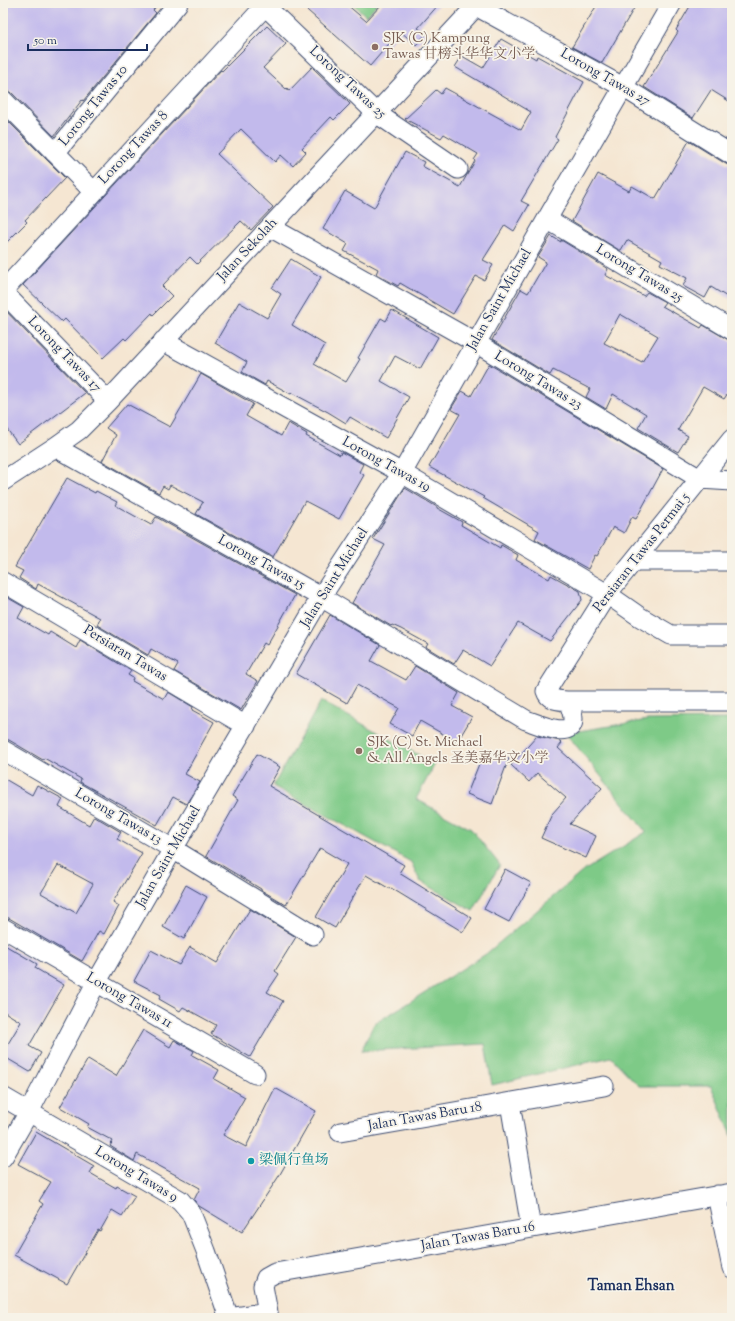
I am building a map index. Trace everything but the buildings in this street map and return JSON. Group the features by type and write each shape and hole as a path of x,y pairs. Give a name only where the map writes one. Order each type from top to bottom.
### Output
{"street":[{"name":"Lorong Tawas 10","path":"55,153 178,3"},
{"name":"Jalan Saint Michael","path":"3,1157 29,1112 96,983 173,849 321,597 402,474 672,3"},
{"name":"Lorong Tawas 25","path":"264,4 376,113 458,169"},
{"name":"Lorong Tawas 8","path":"3,291 264,4"},
{"name":"Lorong Tawas 27","path":"478,4 623,87 732,155"},
{"name":"Jalan Sekolah","path":"3,481 56,447 78,430 108,401 478,4"},
{"path":"3,100 94,192"},
{"name":"Lorong Tawas 25","path":"547,219 732,330"},
{"name":"Lorong Tawas 23","path":"270,227 476,343 700,479"},
{"name":"Lorong Tawas 17","path":"3,291 108,401"},
{"name":"Lorong Tawas 19","path":"163,341 402,474 607,594 640,617 670,635 732,635"},
{"name":"Persiaran Tawas Permai 5","path":"568,701 550,698 546,691 607,594 732,439"},
{"name":"Lorong Tawas 15","path":"56,447 321,597 526,720 555,730 567,728 572,723 573,718 568,701"},
{"path":"700,479 732,481"},
{"path":"634,561 732,560"},
{"name":"Persiaran Tawas","path":"3,582 246,726"},
{"path":"568,701 732,701"},
{"name":"Lorong Tawas 13","path":"3,750 173,849 313,935"},
{"name":"Lorong Tawas 11","path":"3,928 255,1074"},
{"name":"Jalan Tawas Baru 18","path":"340,1132 604,1086"},
{"name":"Lorong Tawas 9","path":"3,1097 180,1200 191,1213 229,1318"},
{"path":"510,1103 531,1228"},
{"path":"724,1194 732,1268"},
{"name":"Jalan Tawas Baru 16","path":"269,1315 263,1286 266,1278 276,1273 724,1194"},
{"path":"229,1318 269,1315"}],"green space":[{"path":"352,3 378,3 366,16"},
{"path":"321,701 435,764 416,799 471,829 500,865 473,911 420,881 411,862 273,786"},
{"path":"732,719 732,1136 711,1086 639,1086 611,1057 492,1085 485,1044 361,1051 374,1024 486,954 582,872 646,832 566,733 648,720"}],"place":[{"name":"SJK (C) Kampung Tawas 甘榜斗华华文小学","path":"375,47"},
{"name":"SJK (C) St. Michael & All Angels 圣美嘉华文小学","path":"359,751"},
{"name":"梁佩行鱼场","path":"251,1161"}],"district":[{"name":"Taman Ehsan","path":"631,1286"}]}
